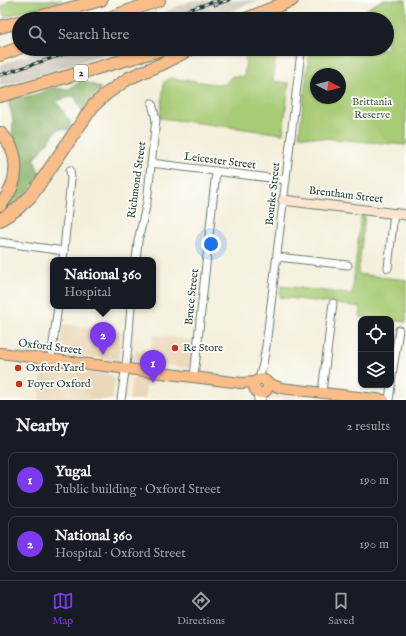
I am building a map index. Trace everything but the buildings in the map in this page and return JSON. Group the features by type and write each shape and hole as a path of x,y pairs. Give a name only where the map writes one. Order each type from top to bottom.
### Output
{"highway":[{"path":"57,12 101,0"},
{"path":"125,12 158,0"},
{"path":"262,12 292,0"},
{"path":"0,55 12,51"},
{"name":"2","path":"0,96 139,56"},
{"path":"0,220 17,209 31,196 93,106 129,78 175,56"},
{"path":"0,133 11,147 14,155 16,172 7,197 0,204"}],"main road":[{"name":"Oxford Street","path":"0,353 241,383 261,389"},
{"path":"261,389 281,388 322,392 365,399 384,400"}],"street":[{"name":"Bourke Street","path":"261,389 302,56"},
{"name":"Richmond Street","path":"136,257 138,241 147,202 156,120 152,103"},
{"name":"Leicester Street","path":"151,163 286,180"},
{"path":"63,257 72,179 70,170"},
{"name":"Bruce Street","path":"194,377 216,172"},
{"name":"Brentham Street","path":"283,200 406,215"},
{"path":"388,268 394,213"},
{"path":"0,242 64,251"},
{"path":"278,256 348,265"},
{"path":"322,392 333,303"},
{"path":"52,359 58,309"},
{"path":"121,400 131,309"},
{"path":"394,362 399,330"},
{"path":"389,400 391,388"}],"shaded area":[{"path":"193,0 260,0 229,12 164,12"},
{"path":"26,56 98,56 0,87 0,65"},
{"path":"63,324 121,331 118,360 63,354 60,351"},
{"path":"153,335 193,340 190,368 133,361 135,350 151,351"},
{"path":"43,367 111,375 115,380 112,400 39,400"},
{"path":"134,378 147,379 145,400 129,400 132,380"},
{"path":"271,393 295,395 294,400 268,400 268,396"}],"green space":[{"path":"9,0 62,0 22,12 12,12 12,15 5,17 1,8"},
{"name":"Brittania Reserve","path":"382,0 406,0 406,145 299,136 309,56 394,56 394,12 362,12"},
{"path":"246,56 276,56 273,81 289,83 283,134 160,118 164,82 170,78 224,85 232,76 244,77"},
{"path":"82,80 101,88 82,111 74,96 56,101 71,123 69,130 58,129 34,160 40,174 24,198 7,212 9,202 20,180 20,157 12,136 13,120 8,100 37,94 52,87 67,90"},
{"path":"361,214 365,215 358,274 406,280 406,322 394,320 394,316 360,316 361,307 280,297 281,286 352,294"}],"railway":[{"path":"182,12 218,0"},
{"path":"214,5 229,0"},
{"path":"0,75 58,56"}],"place":[{"name":"Re Store","path":"175,348"},
{"name":"National 360","path":"103,355"},
{"name":"Oxford Yard","path":"18,368"},
{"name":"Yugal","path":"153,383"},
{"name":"Foyer Oxford","path":"19,384"}]}
